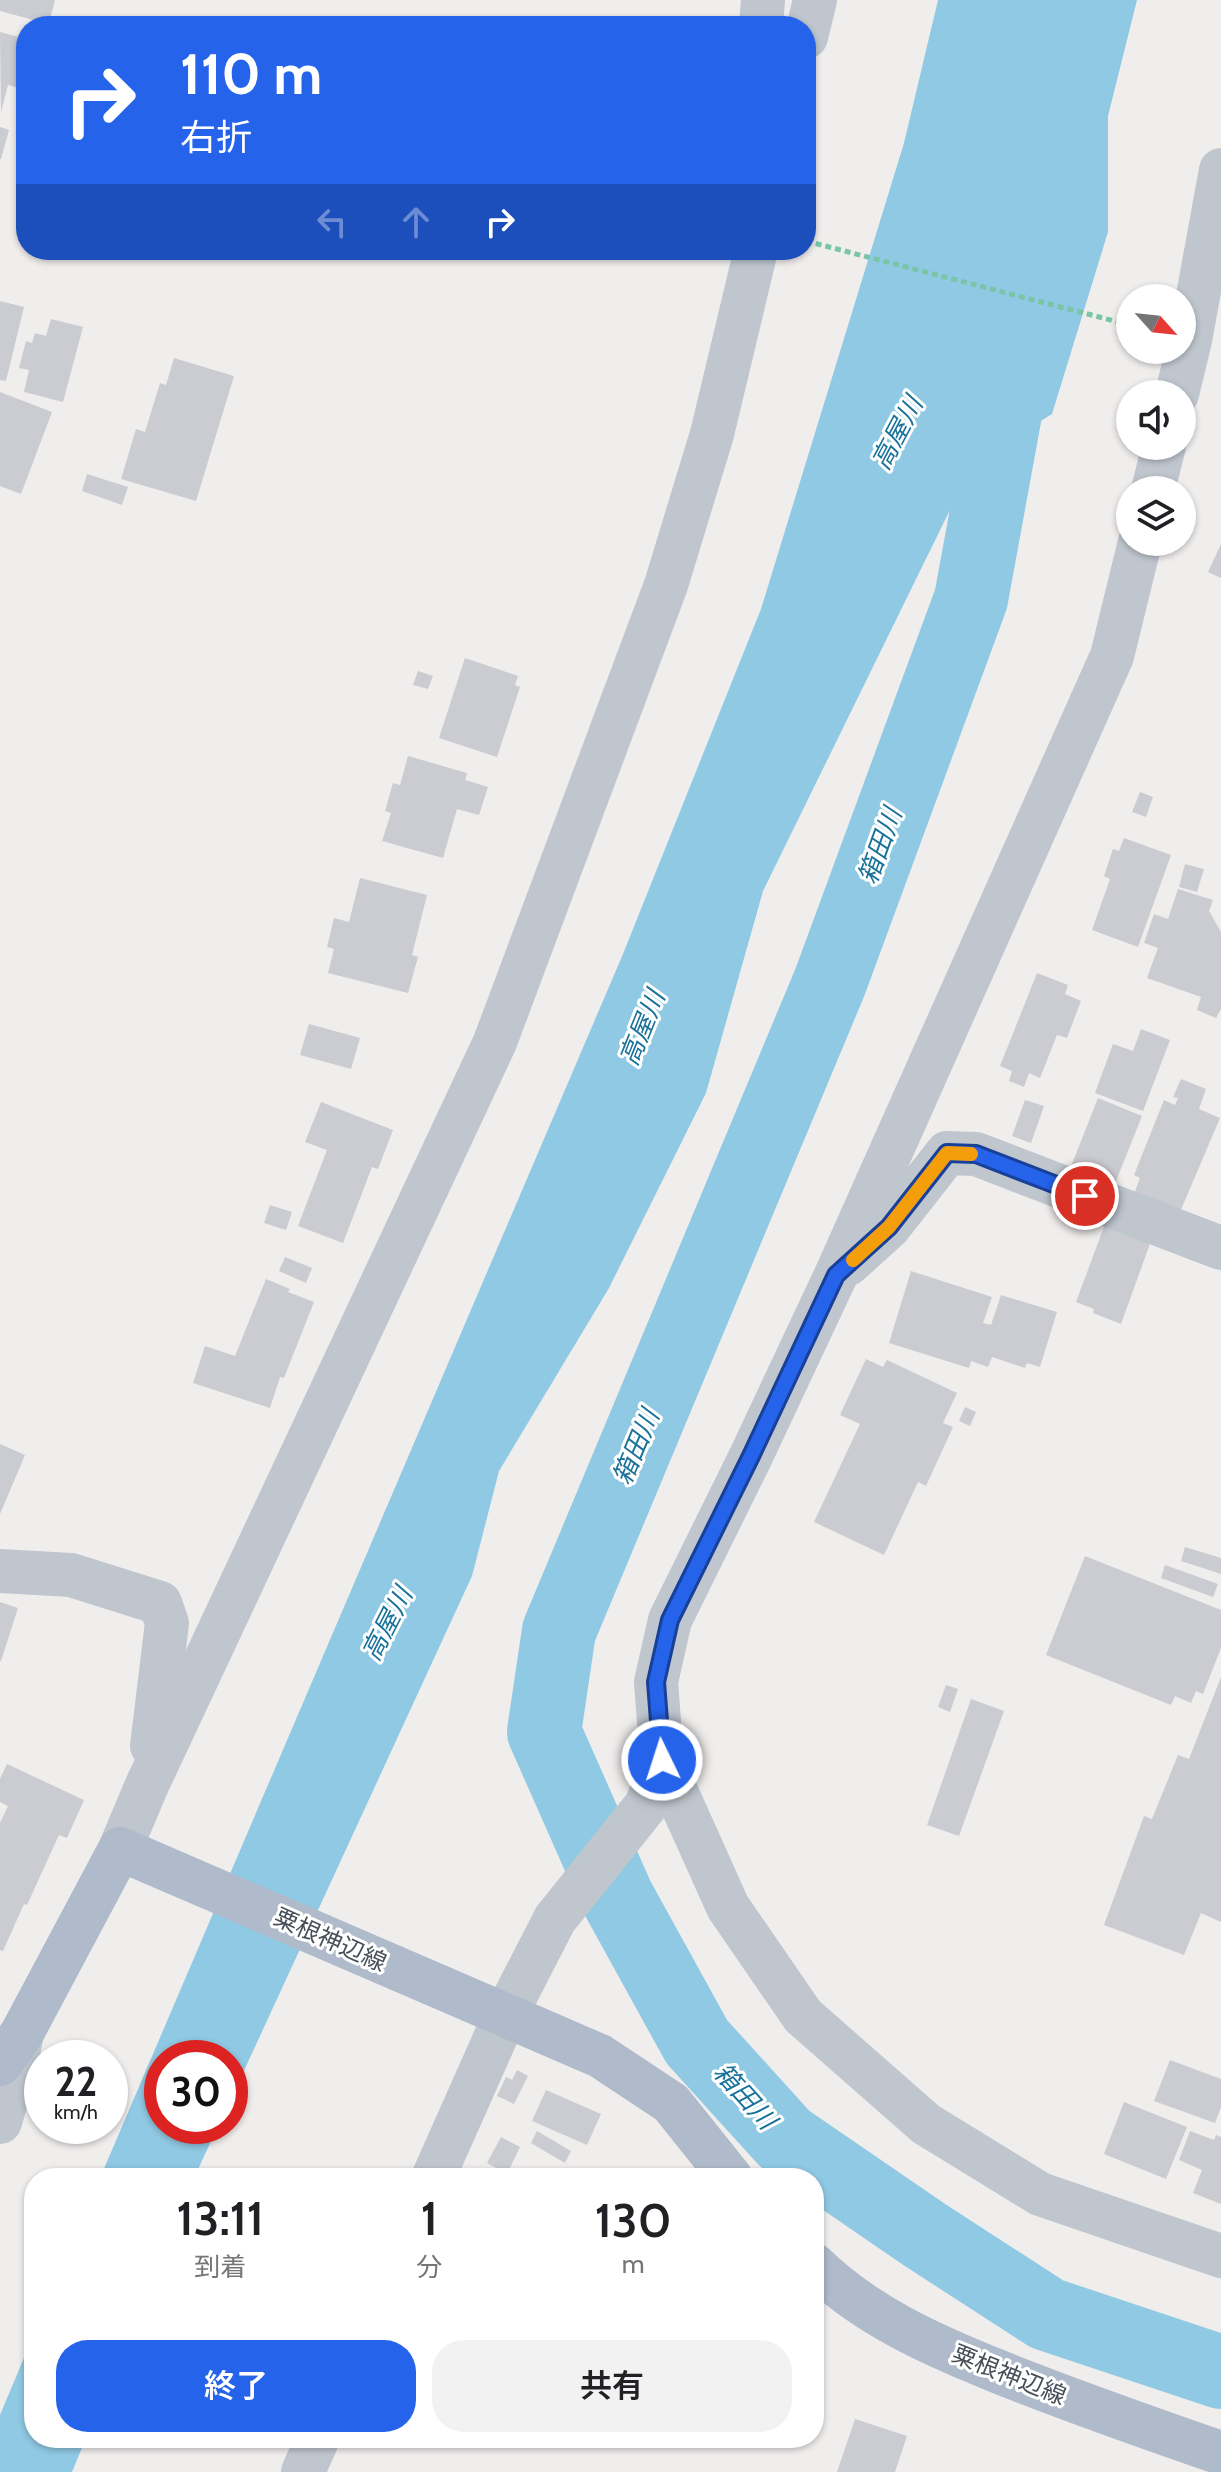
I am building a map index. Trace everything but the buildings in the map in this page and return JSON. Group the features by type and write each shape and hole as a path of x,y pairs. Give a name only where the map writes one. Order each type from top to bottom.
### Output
{"main road":[{"name":"粟根神辺線","path":"128,1852 600,2056 671,2103 722,2168"},
{"path":"11,2048 128,1852"},
{"name":"粟根神辺線","path":"824,2273 878,2314 927,2343 1045,2391 1221,2453"}],"street":[{"path":"1180,380 1221,170"},
{"path":"147,1785 495,1042 666,585 712,434 754,260"},
{"path":"1137,556 1112,656 836,1275 670,1620 656,1682 662,1760 728,1907 803,2016 926,2124 1040,2194 1221,2256"},
{"path":"836,1275 889,1227 947,1153 976,1154 1221,1248"},
{"path":"0,1571 71,1575 160,1603 167,1623 147,1785 128,1852"},
{"path":"436,2168 490,2010 555,1919 647,1804 662,1760"},
{"path":"0,2122 15,2070 11,2048"},
{"path":"303,2472 314,2448"}],"path":[{"path":"816,244 1116,321"}],"water":[{"name":"高屋川","path":"938,0 1137,0 1108,116 1108,232 1052,414 973,463 763,891 706,1093 609,1288 499,1471 472,1576 248,2062 248,2040 159,2040 623,954 761,609 904,143"},
{"path":"144,2075 144,2144 210,2144 199,2168 104,2168 115,2144 128,2144 128,2112"},
{"path":"24,2358 24,2448 82,2448 72,2472 0,2472 0,2415"}],"waterway":[{"name":"箱田川","path":"1017,348 971,599 830,982 559,1631 544,1732 617,1897 697,2042 785,2139 1047,2314 1221,2372"}],"slow traffic":[{"path":"853,1260 889,1227 947,1153 971,1154"}],"route":[{"path":"662,1760 656,1682 670,1620 836,1275 889,1227 947,1153 976,1154 1085,1196"}]}
